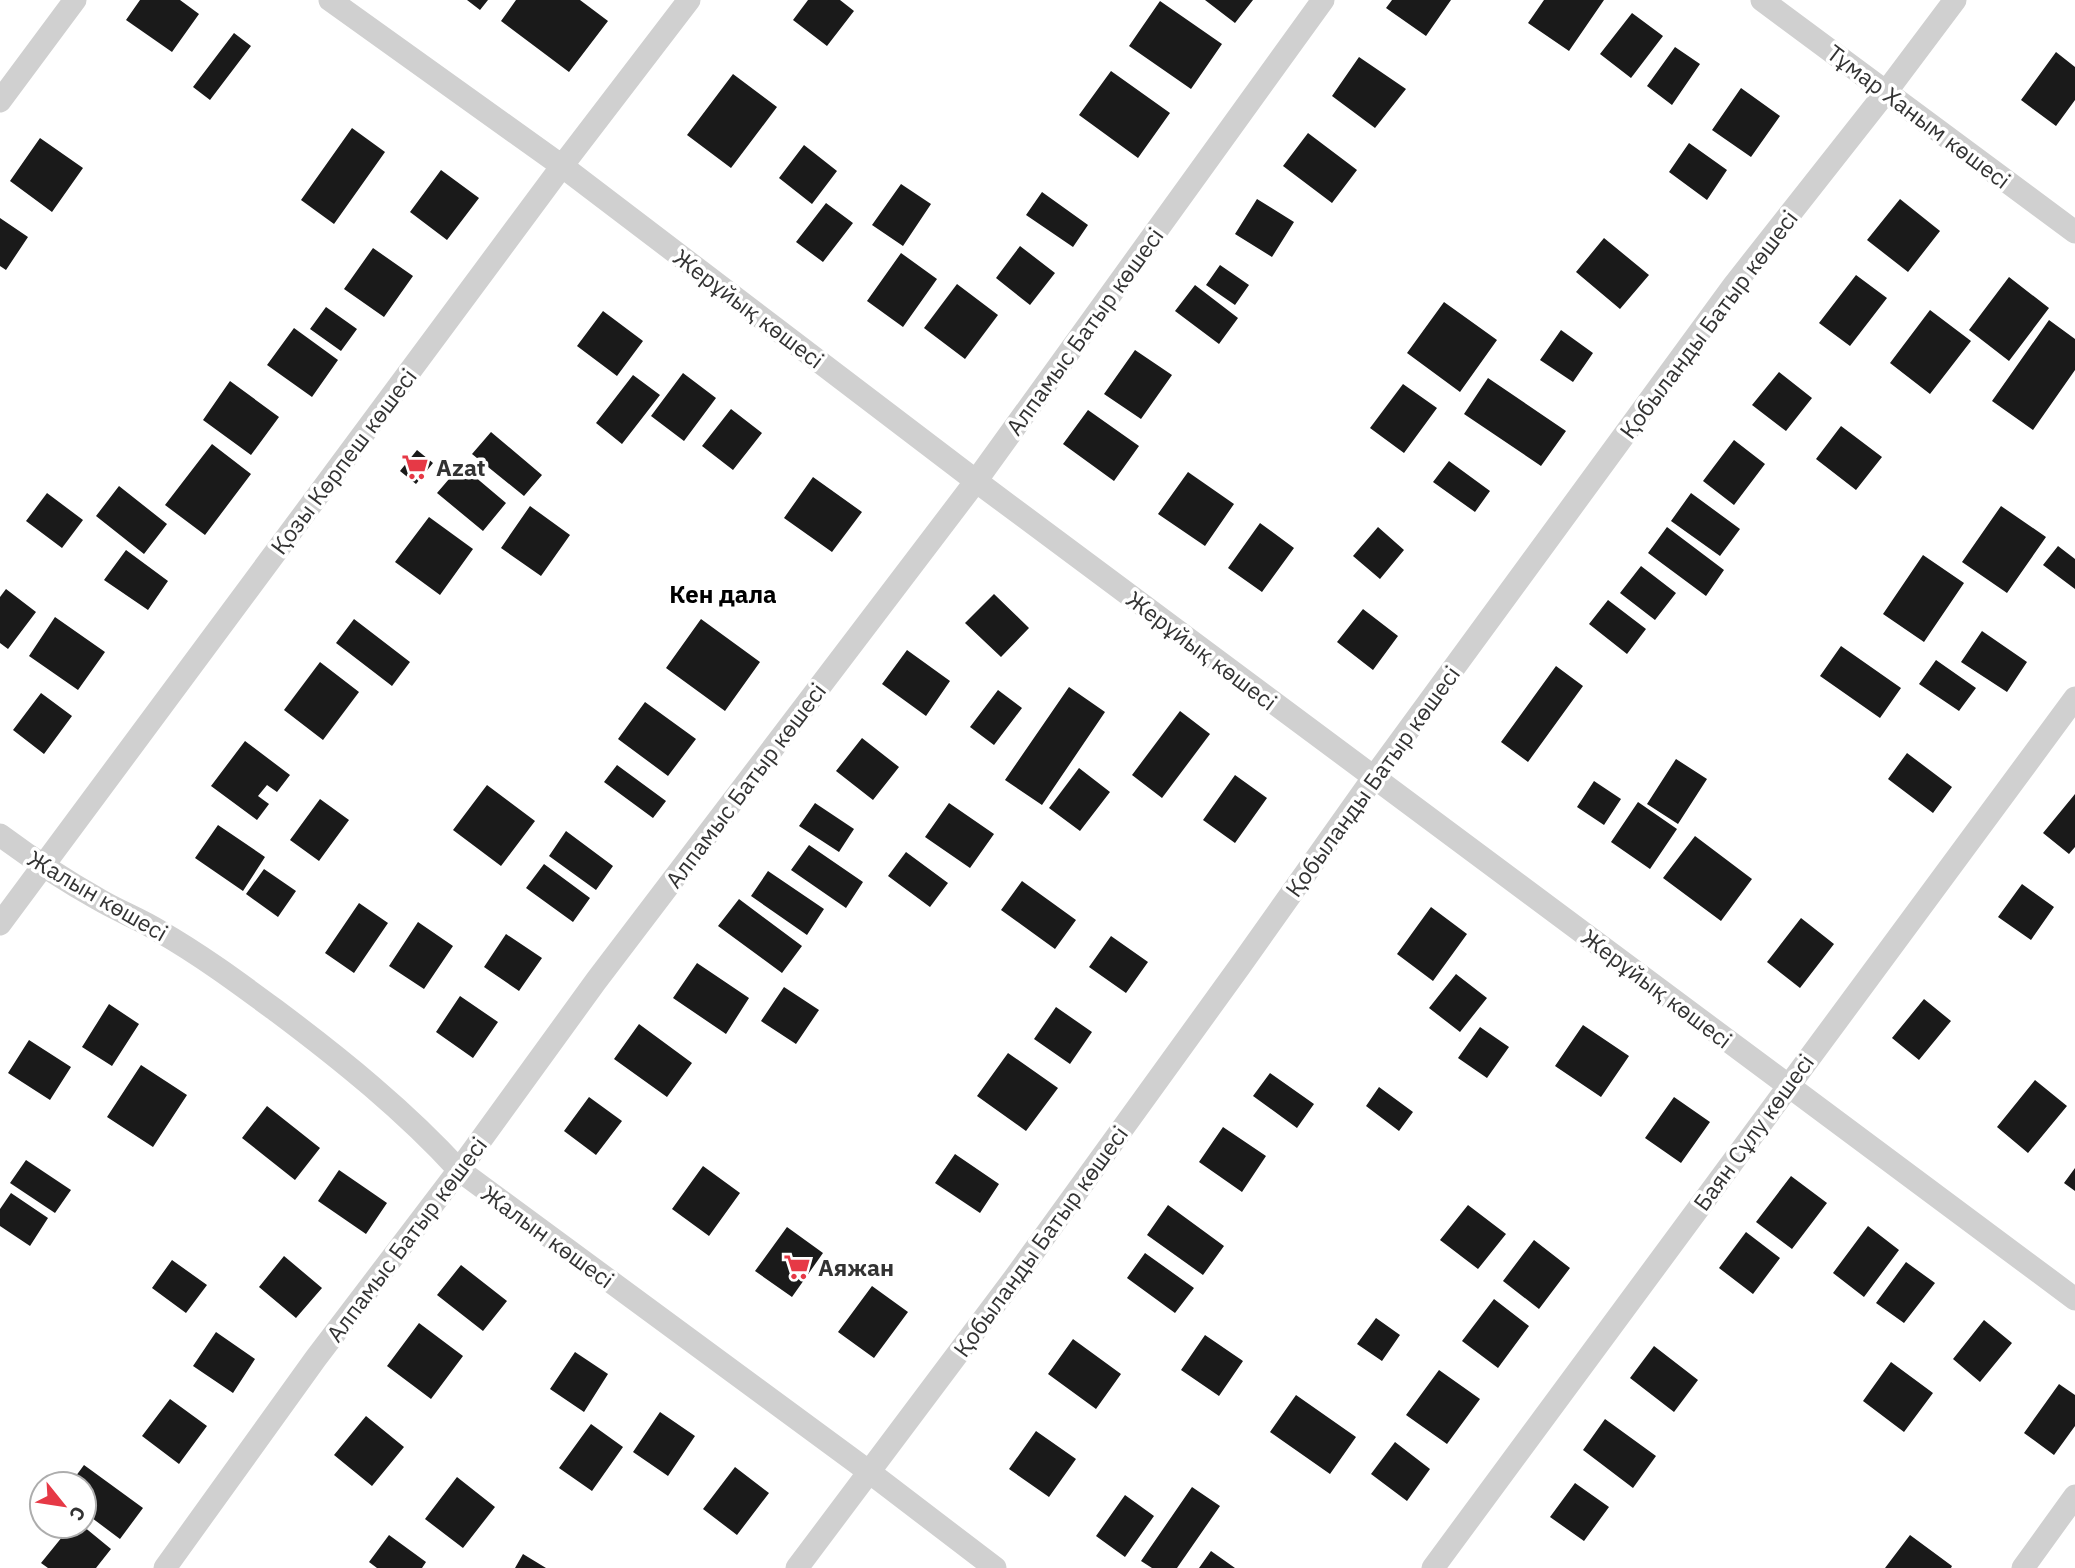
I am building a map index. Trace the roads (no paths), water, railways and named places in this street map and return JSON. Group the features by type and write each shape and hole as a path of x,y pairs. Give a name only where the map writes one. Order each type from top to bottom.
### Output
{"street":[{"path":"0,101 75,0"},
{"name":"Жерұйық көшесі","path":"330,0 562,166 976,481 2075,1298"},
{"name":"Қозы Көрпеш көшесі","path":"0,924 562,166 689,0"},
{"name":"Алпамыс Батыр көшесі","path":"165,1568 316,1357 458,1170 596,981 976,481 1323,0"},
{"name":"Тұмар Ханым көшесі","path":"1762,0 2075,232"},
{"name":"Қобыланды Батыр көшесі","path":"797,1568 1024,1265 1374,777 1734,285 1955,0"},
{"name":"Баян Сұлу көшесі","path":"1433,1568 2075,698"},
{"name":"Жалын көшесі","path":"0,835 98,900 158,930 249,991 383,1096 438,1147 458,1170 868,1471 995,1568"},
{"path":"2024,1568 2075,1496"}],"place":[{"name":"Azat","path":"415,467"},
{"name":"Аяжан","path":"797,1267"}],"district":[{"name":"Кен дала","path":"723,594"}]}
